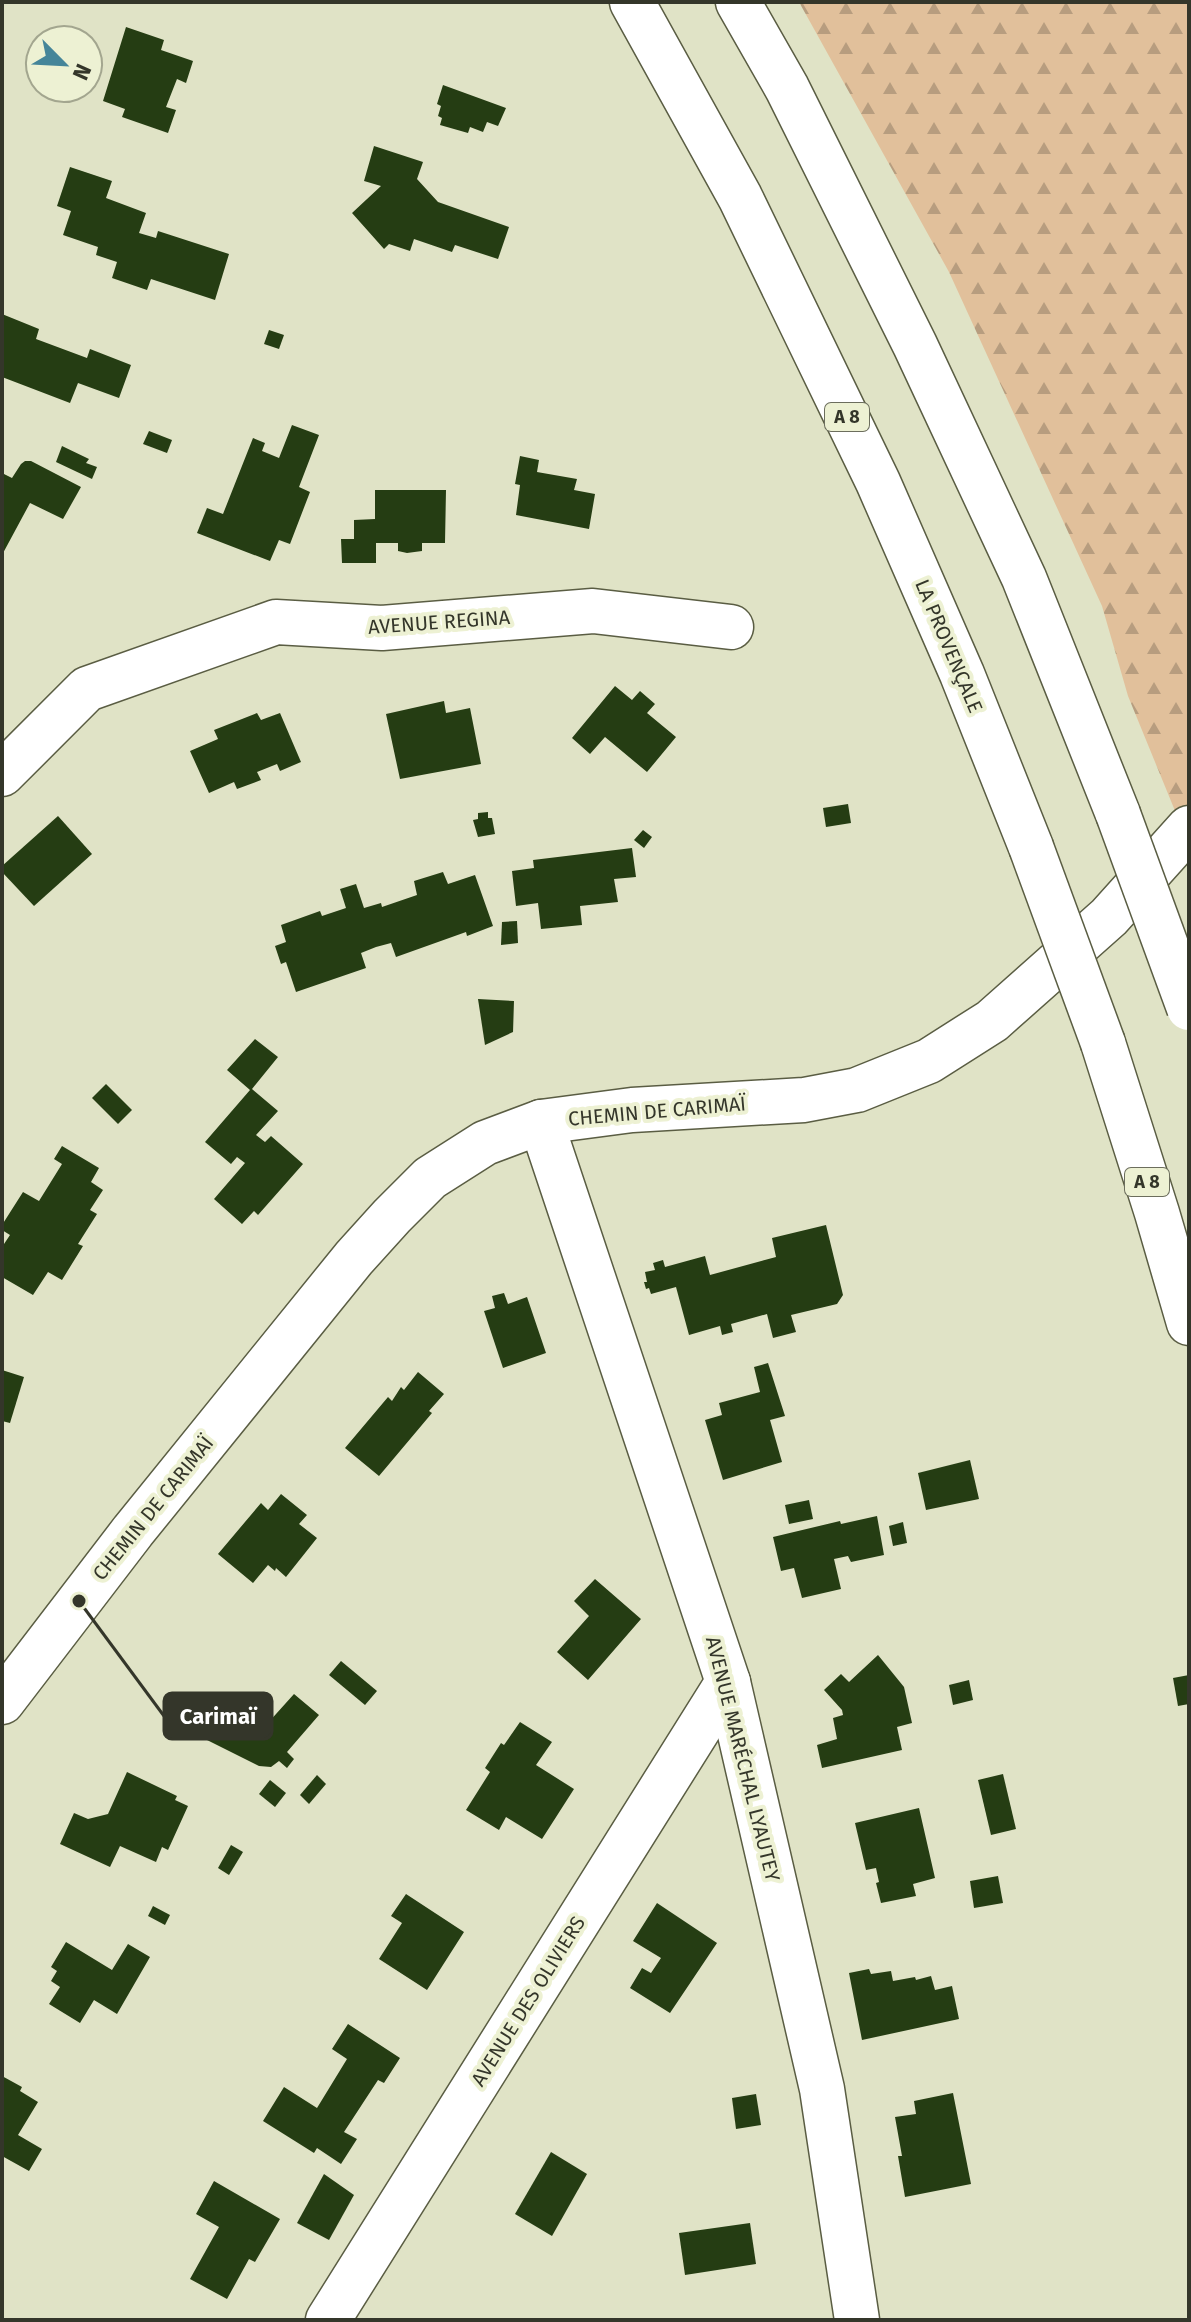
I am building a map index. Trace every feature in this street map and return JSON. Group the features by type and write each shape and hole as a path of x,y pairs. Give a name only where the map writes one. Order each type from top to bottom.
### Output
{"main road":[{"name":"LA PROVENÇALE","path":"632,2 740,197 878,482 962,674 1031,847 1103,1043 1189,1323"},
{"path":"738,2 787,88 915,345 1024,578 1118,814 1189,1008"},
{"name":"AVENUE REGINA","path":"2,774 87,689 276,622 382,628 593,611 731,627"},
{"name":"CHEMIN DE CARIMAÏ","path":"2,1702 143,1519 354,1258 430,1178 485,1143 541,1122 632,1110 804,1100 857,1090 929,1061 992,1021 1109,917 1189,828"},
{"name":"AVENUE MARÉCHAL LYAUTEY","path":"541,1122 728,1682 822,2089 857,2320"},
{"name":"AVENUE DES OLIVIERS","path":"328,2320 728,1682"}],"green space":[{"path":"799,2 1189,2 1189,845 1128,696 1102,606 949,272"}],"building":[{"path":"126,27 164,40 161,50 193,61 186,83 177,79 166,107 176,110 168,133 122,117 125,109 104,101"},
{"path":"443,85 506,108 498,126 487,122 483,132 470,127 468,133 440,125 442,118 438,116 441,106 437,104"},
{"path":"374,146 423,162 417,179 438,202 509,227 498,259 455,245 452,252 414,239 410,251 389,244 384,249 352,213 381,186 364,181"},
{"path":"70,167 112,181 106,198 146,213 139,233 156,238 158,231 229,254 215,300 151,279 147,290 112,278 117,262 96,255 98,247 63,235 71,211 57,206"},
{"path":"2,314 39,329 36,339 87,358 90,349 131,365 119,398 78,383 70,403 2,377"},
{"path":"269,330 284,335 279,349 264,344"},
{"path":"292,425 319,435 299,487 310,492 290,544 279,540 270,561 197,533 207,508 223,514 253,438 265,443 262,451 279,458"},
{"path":"149,431 172,440 167,453 143,444"},
{"path":"62,446 89,459 86,463 97,467 92,479 56,462"},
{"path":"520,456 539,460 537,472 577,479 574,490 595,494 589,529 516,515 520,485 515,484"},
{"path":"25,461 31,461 81,487 63,519 30,503 2,555 2,473 12,478"},
{"path":"375,490 446,490 445,543 422,543 422,551 407,553 398,551 398,543 376,543 376,563 342,563 341,539 354,539 354,520 375,519"},
{"path":"615,686 632,700 640,691 655,704 647,713 676,737 647,772 605,737 590,754 572,738"},
{"path":"444,701 446,713 470,708 481,764 400,779 386,714"},
{"path":"257,713 261,720 280,713 301,762 280,771 277,764 257,772 261,780 237,789 234,782 209,793 190,751 218,739 214,730"},
{"path":"848,804 851,823 826,827 823,808"},
{"path":"488,812 495,834 478,837 473,820 478,819 478,813"},
{"path":"58,816 92,854 34,906 2,872 2,866"},
{"path":"643,830 652,837 644,848 634,840"},
{"path":"632,848 636,877 614,879 618,902 580,906 582,925 541,929 538,903 516,906 512,871 534,868 533,860"},
{"path":"443,872 448,884 475,875 493,926 467,936 466,932 396,957 391,943 376,947 361,953 366,968 296,992 286,962 281,964 275,946 286,942 281,925 320,911 322,916 346,908 340,889 356,884 364,908 381,903 382,907 417,895 414,881"},
{"path":"517,921 518,943 501,945 502,922"},
{"path":"478,999 514,1001 513,1032 485,1045"},
{"path":"255,1039 278,1057 252,1089 278,1111 256,1135 265,1142 271,1136 303,1164 258,1215 254,1211 242,1224 214,1199 245,1163 237,1157 231,1164 205,1142 250,1090 227,1070"},
{"path":"106,1084 132,1110 118,1124 92,1098"},
{"path":"62,1146 99,1168 91,1182 103,1190 90,1210 97,1214 78,1244 83,1246 62,1280 48,1272 33,1295 2,1277 2,1247 10,1235 2,1230 2,1225 23,1192 39,1201 62,1164 54,1159"},
{"path":"826,1225 843,1295 837,1304 791,1315 796,1332 773,1338 767,1314 731,1324 733,1332 722,1335 720,1326 689,1335 676,1287 651,1294 649,1288 646,1289 645,1272 655,1270 653,1263 663,1260 665,1267 705,1256 710,1275 776,1257 772,1238"},
{"path":"504,1293 508,1304 527,1297 546,1353 503,1368 484,1311 495,1308 492,1296"},
{"path":"768,1363 785,1416 770,1420 782,1462 723,1480 705,1420 722,1415 719,1403 760,1392 754,1367"},
{"path":"2,1370 24,1377 10,1423 2,1421"},
{"path":"418,1372 444,1394 379,1476 345,1448 388,1397 392,1401 401,1387 404,1390"},
{"path":"970,1460 979,1499 926,1510 918,1473"},
{"path":"281,1494 307,1515 299,1524 317,1538 286,1577 268,1565 253,1583 218,1554 261,1503 268,1510"},
{"path":"809,1500 813,1519 789,1524 785,1505"},
{"path":"877,1516 884,1555 851,1562 848,1556 834,1559 841,1589 802,1598 794,1568 781,1571 773,1537 840,1521 841,1524"},
{"path":"903,1522 907,1543 893,1546 889,1526"},
{"path":"595,1579 641,1619 588,1680 557,1652 589,1616 574,1601"},
{"path":"878,1655 904,1687 912,1723 897,1727 902,1750 822,1768 817,1745 837,1739 833,1718 843,1715 824,1690 841,1674 849,1682"},
{"path":"341,1661 377,1691 365,1705 329,1675"},
{"path":"1189,1675 1189,1704 1178,1706 1173,1678"},
{"path":"969,1680 973,1700 953,1705 949,1685"},
{"path":"294,1694 319,1715 287,1752 294,1759 287,1768 279,1761 271,1767 259,1766 163,1718 173,1699 204,1714 212,1698 267,1724"},
{"path":"520,1722 552,1742 536,1765 574,1789 542,1839 506,1817 499,1830 466,1810 490,1772 485,1768 501,1743 504,1745"},
{"path":"127,1772 177,1796 175,1800 188,1806 168,1850 162,1847 156,1862 120,1846 110,1867 60,1844 74,1813 88,1819 108,1814"},
{"path":"1003,1774 1016,1829 991,1835 978,1780"},
{"path":"317,1775 326,1784 309,1804 300,1795"},
{"path":"270,1780 286,1793 275,1807 259,1794"},
{"path":"919,1808 935,1878 913,1884 916,1896 881,1903 876,1868 866,1870 855,1823"},
{"path":"231,1845 243,1852 229,1875 218,1868"},
{"path":"998,1876 1003,1903 974,1908 970,1881"},
{"path":"406,1894 464,1932 427,1990 379,1959 402,1923 391,1916"},
{"path":"657,1903 717,1943 670,2013 630,1988 642,1968 651,1973 661,1958 633,1941"},
{"path":"153,1906 170,1915 165,1925 148,1916"},
{"path":"66,1942 112,1970 128,1944 150,1957 117,2014 94,2000 80,2023 49,2004 60,1987 51,1981 57,1971 51,1967"},
{"path":"869,1969 871,1974 891,1971 893,1981 931,1976 935,1990 952,1986 959,2019 862,2040 849,1973"},
{"path":"348,2024 400,2058 384,2083 378,2080 344,2132 357,2139 341,2164 317,2148 314,2153 263,2121 284,2087 317,2108 347,2059 332,2049"},
{"path":"2,2076 22,2087 20,2091 38,2102 18,2135 42,2149 29,2171 2,2156"},
{"path":"953,2093 971,2184 905,2197 895,2117 916,2114 914,2101"},
{"path":"756,2094 761,2125 736,2129 732,2098"},
{"path":"551,2152 587,2174 552,2236 515,2214"},
{"path":"324,2174 354,2195 329,2240 297,2223"},
{"path":"214,2181 280,2219 255,2262 249,2259 227,2299 190,2279 219,2227 196,2214"},
{"path":"750,2223 756,2264 685,2275 679,2233"}],"place":[{"name":"Carimaï","path":"79,1601"}]}
